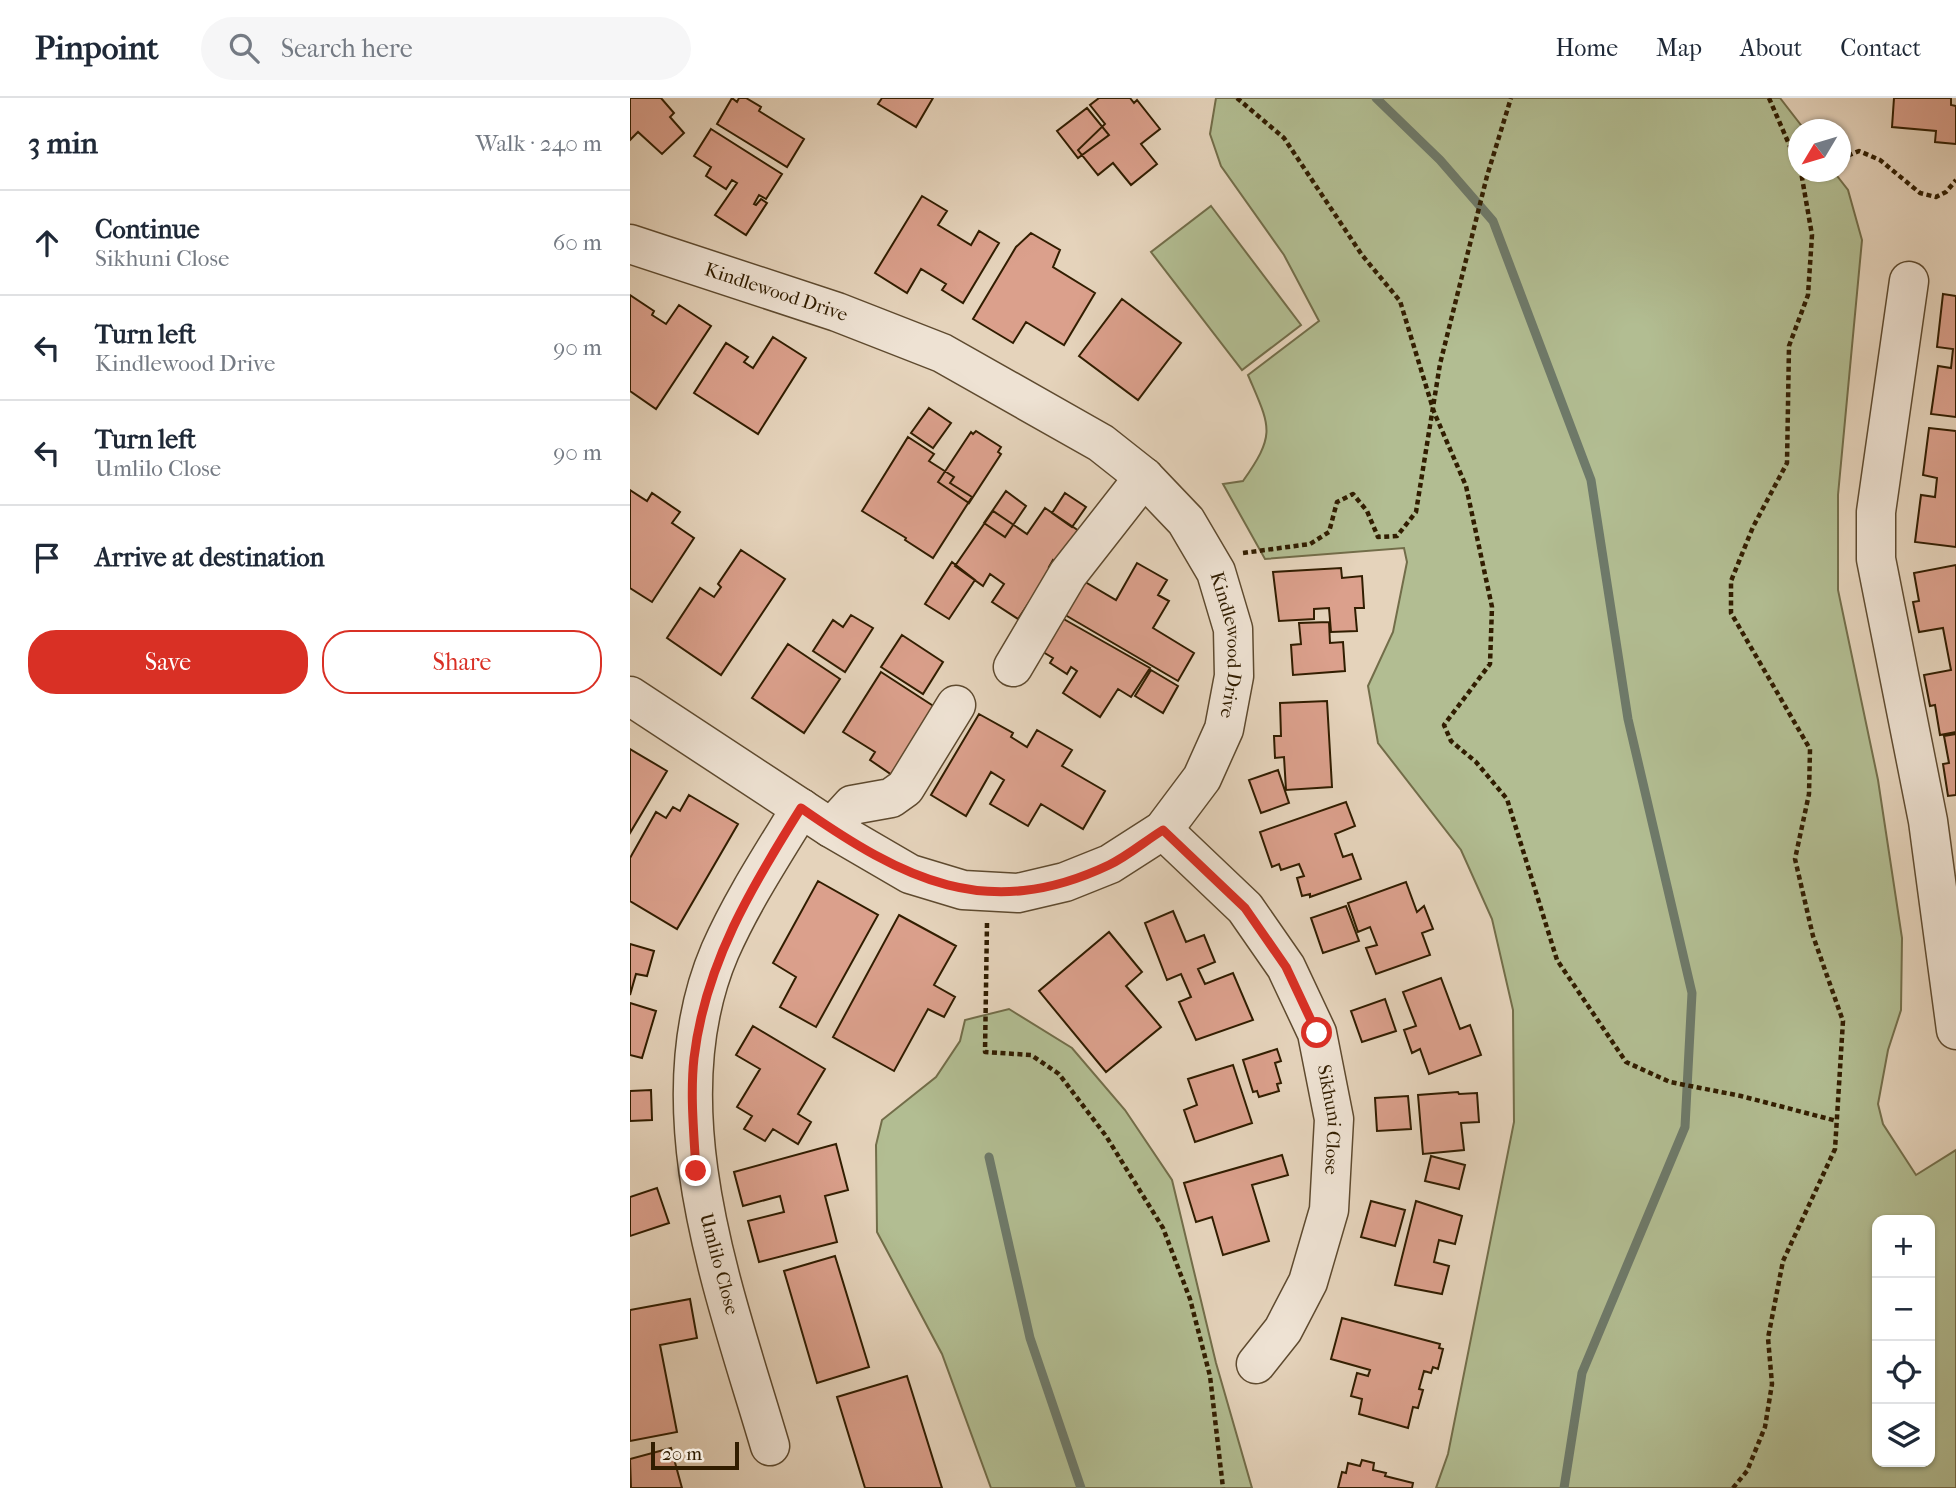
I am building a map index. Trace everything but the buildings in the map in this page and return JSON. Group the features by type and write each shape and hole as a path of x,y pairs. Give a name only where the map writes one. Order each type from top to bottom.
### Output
{"street":[{"name":"Kindlewood Drive","path":"630,244 837,312 942,353 1101,443 1144,477 1186,521 1209,558 1216,572 1233,629 1234,676 1224,729 1202,778 1163,830 1110,864 1065,882 1018,893 963,890 910,874 816,818 630,696"},
{"path":"1909,281 1876,512 1876,559 1928,821 1956,1030"},
{"path":"1013,667 1074,565 1144,477"},
{"name":"Umlilo Close","path":"770,1446 710,1233 696,1171 692,1116 694,1058 720,952 758,877 816,818 852,804 891,798 905,788 956,705"},
{"name":"Sikhuni Close","path":"1163,830 1245,908 1286,967 1317,1033 1334,1119 1329,1210 1308,1282 1283,1330 1256,1364"}],"path":[{"path":"1237,98 1284,138 1362,255 1400,301 1434,412 1466,486 1492,607 1489,664 1444,725 1451,741 1476,762 1507,799 1557,960 1626,1062 1670,1082 1741,1096 1837,1121"},
{"path":"1209,558 1310,544 1329,532 1337,502 1353,494 1367,511 1378,537 1397,536 1416,513 1440,364 1486,183 1511,98"},
{"path":"1769,98 1788,142"},
{"path":"1851,154 1859,151 1880,160 1920,193 1937,197 1946,192 1956,180"},
{"path":"1733,1488 1747,1471 1765,1427 1772,1384 1768,1338 1783,1261 1835,1149 1843,1021 1813,936 1795,859 1809,794 1810,748 1731,613 1731,581 1753,527 1787,463 1789,346 1808,295 1812,235 1803,182"},
{"path":"987,891 985,1052 1031,1055 1059,1074 1106,1136 1163,1228 1190,1299 1210,1376 1223,1488"}],"green space":[{"path":"1216,98 1780,98 1796,119 1788,119 1788,182 1842,182 1848,190 1862,240 1838,495 1838,590 1878,780 1902,938 1901,1010 1888,1050 1878,1104 1883,1124 1916,1175 1956,1150 1956,1488 1436,1488 1448,1454 1514,1122 1513,1010 1492,919 1461,850 1378,743 1368,686 1393,632 1407,562 1404,548 1265,559 1223,484 1243,481 1261,452 1265,440 1265,419 1248,375 1319,321 1284,255 1221,166 1210,134"},
{"path":"1211,206 1301,325 1242,370 1151,252"},
{"path":"1009,1009 1072,1048 1125,1110 1172,1180 1216,1363 1252,1488 991,1488 942,1354 877,1232 876,1145 882,1120 936,1077 960,1041 965,1020"}],"waterway":[{"path":"1376,98 1440,160 1493,221 1591,480 1628,719 1692,993 1685,1127 1582,1373 1564,1488"},
{"path":"989,1157 1030,1338 1081,1488"}],"route":[{"path":"696,1171 692,1116 694,1058 707,995 720,952 758,877 801,808 910,874 963,890 1018,893 1065,882 1110,864 1163,830 1245,908 1286,967 1317,1033"}]}
